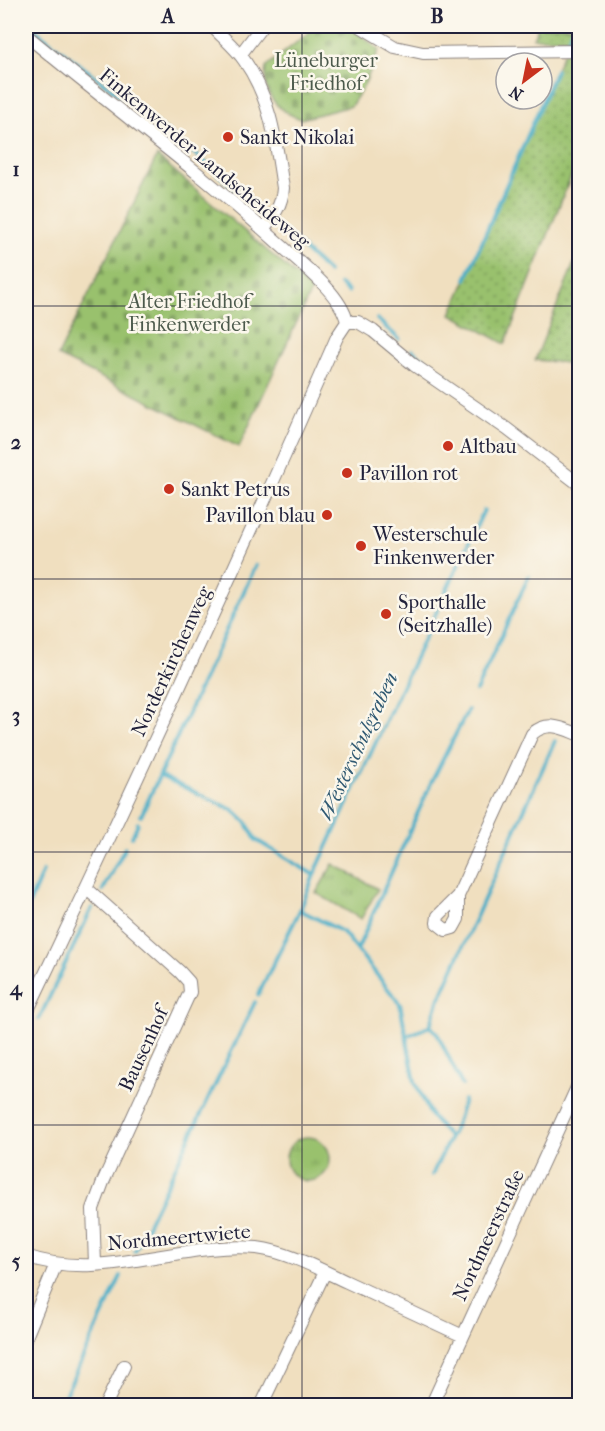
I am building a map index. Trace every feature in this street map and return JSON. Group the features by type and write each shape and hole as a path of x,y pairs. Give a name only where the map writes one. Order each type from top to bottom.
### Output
{"street":[{"path":"212,26 240,55 258,83 272,121 283,188 277,212 263,229"},
{"path":"240,55 262,26"},
{"path":"360,26 395,47 423,53 579,51"},
{"name":"Finkenwerder Landscheideweg","path":"26,35 194,169 263,229 333,296 347,322"},
{"path":"347,322 358,322 369,328 414,365 507,429 579,485"},
{"name":"Norderkirchenweg","path":"26,1014 86,888 100,853 175,699 338,337 347,322"},
{"path":"458,896 532,734 546,725 556,725 579,735"},
{"name":"Bausenhof","path":"86,888 180,972 189,982 190,992 102,1182 93,1209 95,1264"},
{"name":"Nordmeerstraße","path":"431,1406 579,1081"},
{"name":"Nordmeertwiete","path":"26,1256 56,1264 95,1264 225,1248 258,1248 325,1272 463,1336"},
{"path":"26,1337 56,1264"},
{"path":"261,1406 325,1272"},
{"path":"105,1406 124,1366"}],"green space":[{"name":"Lüneburger Friedhof","path":"317,26 350,26 379,50 364,86 351,106 301,119 284,111 273,100 266,85 266,67"},
{"path":"538,26 574,26 569,38 533,38"},
{"path":"579,51 579,101 573,116 579,119 579,156 505,344 451,314 538,111 554,111 554,74 563,53"},
{"name":"Alter Friedhof Finkenwerder","path":"157,156 312,289 239,447 58,356"},
{"path":"579,251 579,364 535,360"},
{"path":"333,864 378,889 361,919 316,893"},
{"path":"308,1137 324,1143 330,1159 324,1175 308,1181 292,1175 286,1159 292,1143"}],"waterway":[{"path":"30,26 198,156 256,208"},
{"path":"566,45 574,26"},
{"path":"466,279 556,70"},
{"path":"285,232 328,272"},
{"path":"340,284 348,292"},
{"path":"377,319 399,339"},
{"path":"412,350 450,380"},
{"name":"Westerschulgraben","path":"258,995 300,910 314,875 484,510"},
{"path":"141,816 256,565"},
{"path":"476,691 529,576"},
{"path":"358,948 431,783 468,710"},
{"path":"430,1026 438,1002 555,741"},
{"path":"160,776 233,810 246,822 256,840 314,875"},
{"path":"132,837 138,823"},
{"path":"103,890 125,848"},
{"path":"26,911 43,871"},
{"path":"39,1019 92,908"},
{"path":"300,910 343,932 400,1004 415,1082 431,1116 450,1138"},
{"name":"Westerschulgraben","path":"135,1251 255,1002"},
{"path":"407,1036 430,1026 437,1033 462,1085"},
{"path":"432,1175 456,1125 464,1100"},
{"path":"60,1406 121,1276"}],"place":[{"name":"Sankt Nikolai","path":"228,137"},
{"name":"Altbau","path":"448,446"},
{"name":"Pavillon rot","path":"347,473"},
{"name":"Sankt Petrus","path":"169,489"},
{"name":"Pavillon blau","path":"327,515"},
{"name":"Westerschule Finkenwerder","path":"361,546"},
{"name":"Sporthalle (Seitzhalle)","path":"386,614"}]}
